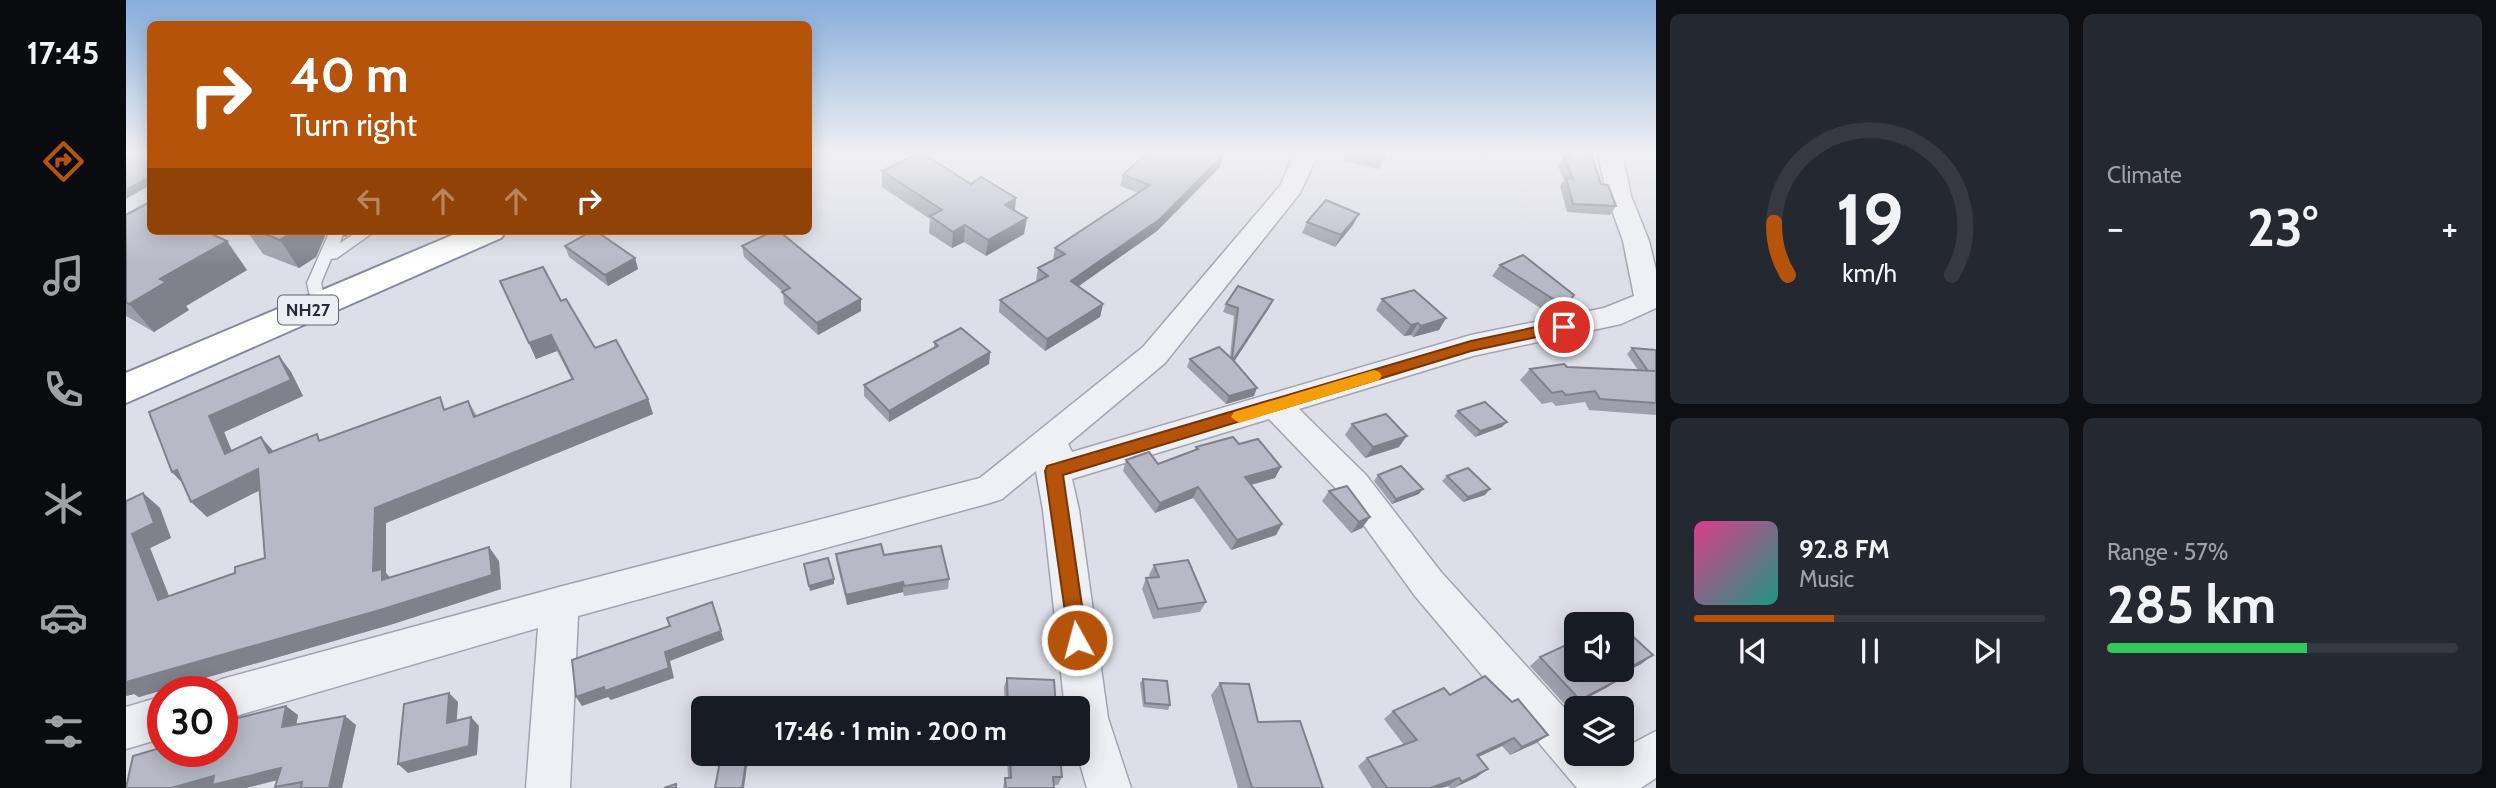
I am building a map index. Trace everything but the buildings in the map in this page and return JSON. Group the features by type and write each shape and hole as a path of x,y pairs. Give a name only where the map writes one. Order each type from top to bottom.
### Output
{"highway":[{"name":"NH27","path":"126,389 474,235"}],"street":[{"path":"238,695 559,604 990,489 1154,355 1289,191"},
{"path":"1053,471 1471,346 1652,306 1636,241 1618,191"},
{"path":"1276,406 1354,485 1427,584 1604,787 1656,753"},
{"path":"1060,432 1053,471 1061,510 1087,718 1109,788"},
{"path":"548,788 559,604"},
{"path":"126,728 147,722"}],"lane":[{"path":"319,305 314,283 336,235"},
{"path":"337,235 332,255 362,235"}],"slow traffic":[{"path":"1239,417 1374,376"}],"route":[{"path":"1077,640 1061,510 1053,471 1471,346 1564,327"}]}
